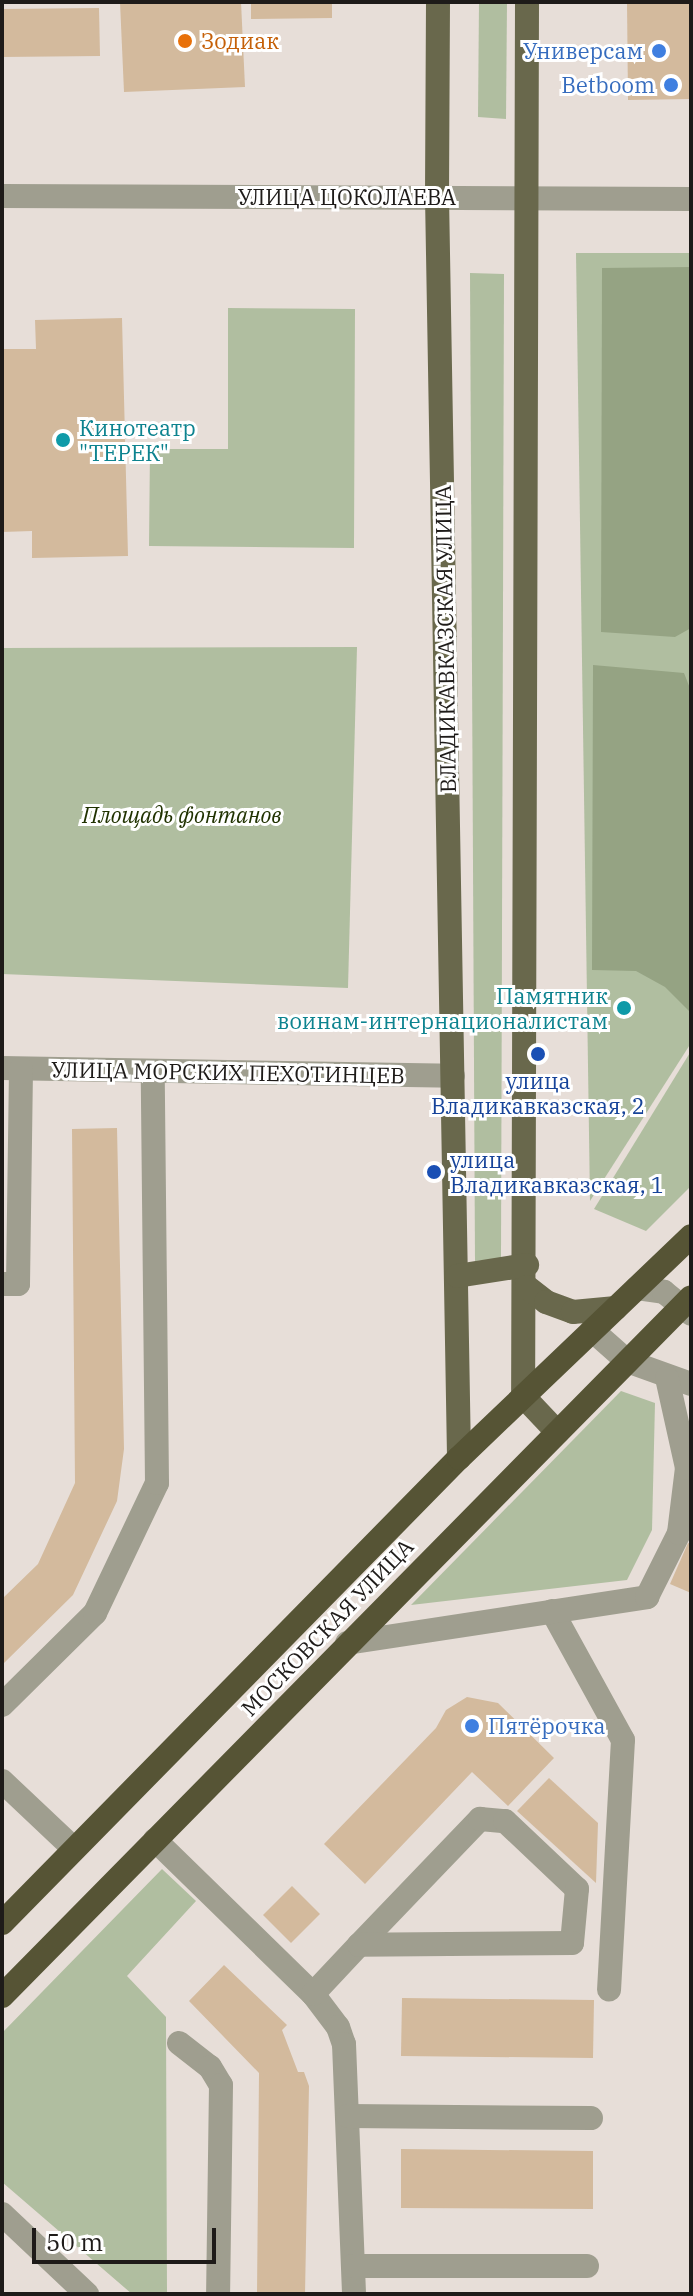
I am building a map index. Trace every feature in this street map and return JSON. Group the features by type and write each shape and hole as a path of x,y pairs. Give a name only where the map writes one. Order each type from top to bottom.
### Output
{"highway":[{"name":"МОСКОВСКАЯ УЛИЦА","path":"2,1923 459,1458 691,1236"},
{"name":"МОСКОВСКАЯ УЛИЦА","path":"2,1996 347,1643 627,1361 688,1305"}],"main road":[{"name":"ВЛАДИКАВКАЗСКАЯ УЛИЦА","path":"438,2 437,196 459,1458"},
{"path":"527,2 523,198 522,1104 527,1276 523,1396 557,1432"},
{"path":"457,1276 527,1276"},
{"path":"527,1276 546,1302 573,1312 616,1308"}],"street":[{"name":"УЛИЦА ЦОКОЛАЕВА","path":"2,196 691,199"},
{"name":"УЛИЦА МОРСКИХ ПЕХОТИНЦЕВ","path":"12,1068 453,1076"},
{"path":"2,1284 18,1284 12,1068"},
{"path":"2,1705 95,1613 157,1483 153,1071"},
{"path":"637,1288 664,1292 688,1305"},
{"path":"592,1330 627,1361 667,1378 691,1384"},
{"path":"347,1643 647,1597 679,1533 689,1466 667,1378"},
{"path":"552,1611 623,1740 609,1990"},
{"path":"2,1781 73,1848"},
{"path":"313,1994 359,1945 480,1819 505,1821 577,1889 572,1943 359,1945"},
{"path":"155,1840 332,2013 344,2044 354,2294"},
{"path":"179,2043 210,2067 221,2085 218,2294"},
{"path":"348,2116 591,2118"},
{"path":"2,2214 87,2294"},
{"path":"353,2266 587,2266"}],"green space":[{"path":"479,2 507,2 506,119 478,117"},
{"path":"576,253 691,253 691,1043 590,1201"},
{"path":"691,267 691,628 675,637 601,632 602,268"},
{"path":"470,273 504,274 501,1259 475,1261"},
{"path":"228,308 355,309 354,548 149,546 150,449 228,449"},
{"name":"Площадь фонтанов","path":"357,647 348,988 2,974 2,648"},
{"path":"593,665 684,673 691,691 691,1013 665,987 636,971 592,970"},
{"path":"691,1051 691,1186 646,1231 594,1209"},
{"path":"621,1391 655,1403 652,1530 627,1580 411,1605"},
{"path":"162,1869 196,1901 127,1976 166,2017 167,2294 132,2294 2,2182 2,2033"}],"building":[{"path":"120,2 241,2 245,87 124,92"},
{"path":"251,2 332,2 332,18 251,19"},
{"name":"Универсам","path":"627,2 691,2 691,99 628,100"},
{"path":"99,8 100,56 2,57 2,9"},
{"name":"Кинотеатр \"ТЕРЕК\"","path":"122,318 128,556 32,558 32,531 2,532 2,349 36,349 35,320"},
{"path":"117,1128 124,1449 117,1501 73,1595 2,1665 2,1599 38,1564 75,1483 72,1129"},
{"path":"688,1543 691,1544 691,1593 670,1584"},
{"path":"467,1697 498,1703 554,1758 508,1806 472,1772 365,1884 324,1844 436,1728 446,1710"},
{"path":"549,1778 598,1823 596,1883 517,1811"},
{"path":"292,1886 320,1914 291,1943 263,1915"},
{"path":"224,1965 287,2025 282,2030 298,2072 304,2072 309,2086 305,2294 257,2294 259,2073 189,2001"},
{"path":"402,1998 594,2000 593,2058 401,2056"},
{"path":"401,2149 593,2151 593,2209 401,2208"}],"place":[{"name":"Зодиак","path":"185,41"},
{"name":"Универсам","path":"659,51"},
{"name":"Betboom","path":"671,85"},
{"name":"Кинотеатр \"ТЕРЕК\"","path":"63,440"},
{"name":"Памятник воинам-интернационалистам","path":"624,1008"},
{"name":"улица Владикавказская, 2","path":"538,1054"},
{"name":"улица Владикавказская, 1","path":"434,1172"},
{"name":"Пятёрочка","path":"472,1726"}]}
